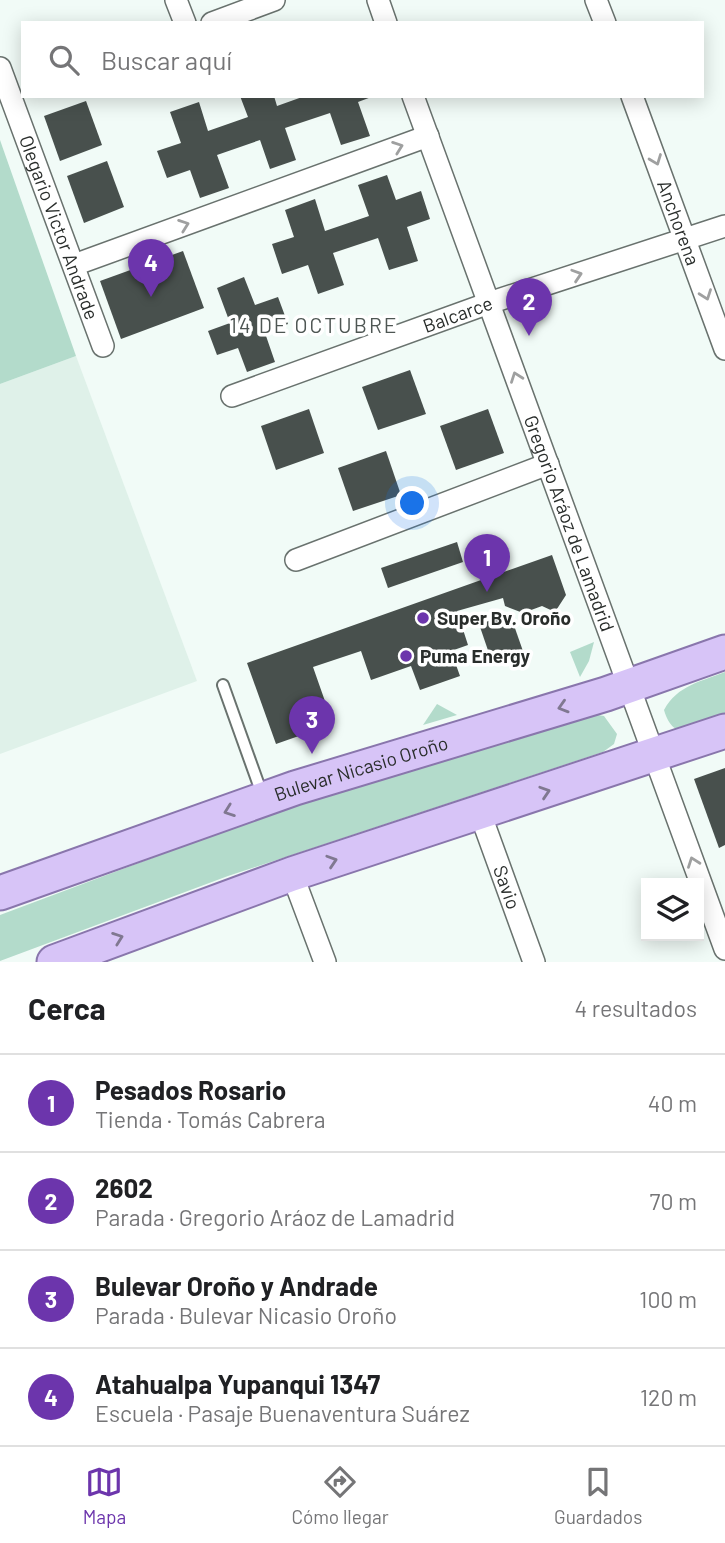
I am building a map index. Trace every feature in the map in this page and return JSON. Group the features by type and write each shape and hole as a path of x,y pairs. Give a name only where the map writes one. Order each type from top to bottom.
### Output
{"main road":[{"name":"Bulevar Nicasio Oroño","path":"0,893 264,799 629,687 725,652"},
{"path":"54,962 292,874 725,732"}],"street":[{"path":"176,0 184,21"},
{"path":"217,21 274,0"},
{"path":"378,0 385,21"},
{"path":"596,0 604,21"},
{"name":"Olegario Victor Andrade","path":"0,68 103,346"},
{"name":"Gregorio Aráoz de Lamadrid","path":"414,98 725,949"},
{"name":"Anchorena","path":"633,98 725,349"},
{"path":"74,265 428,136"},
{"name":"Balcarce","path":"233,396 489,303 725,226"},
{"path":"296,560 548,464"},
{"name":"Savio","path":"480,813 534,962"},
{"path":"292,874 325,962"}],"lane":[{"path":"223,685 264,799"}],"shaded area":[{"path":"76,356 197,681 0,754 0,384"}],"green space":[{"path":"0,140 76,356 0,384"},
{"path":"594,642 589,661 580,677 570,652"},
{"path":"725,672 725,721 697,731 674,728 664,710 676,695 690,685"},
{"path":"437,704 457,715 423,725"},
{"path":"592,714 604,716 617,734 614,744 603,752 228,876 0,961 0,915 301,802"}],"building":[{"path":"241,98 275,98 277,106 299,98 369,98 358,102 370,136 341,145 330,113 285,128 296,160 270,169 260,140 217,155 229,188 200,198 190,170 167,178 157,151 181,143 170,112 199,102 208,131 248,117"},
{"path":"86,101 102,145 60,161 44,116"},
{"path":"107,161 124,207 84,223 67,176"},
{"path":"387,175 396,200 421,191 430,219 407,227 418,261 389,270 378,238 333,253 344,285 318,294 308,265 282,274 272,244 294,237 285,210 315,199 325,231 369,216 358,185"},
{"path":"183,251 204,308 121,339 100,281"},
{"path":"244,277 255,305 278,297 288,324 265,333 275,362 247,372 238,348 217,355 208,331 230,323 217,288"},
{"path":"410,370 426,414 378,430 362,387"},
{"path":"309,409 324,453 276,470 261,426"},
{"path":"488,409 504,453 456,470 440,426"},
{"path":"386,451 401,495 353,511 338,468"},
{"path":"457,542 463,562 388,588 381,568"},
{"path":"552,555 566,595 555,612 542,606 523,613 505,606 503,598 457,611 468,645 451,651 460,676 420,690 411,666 371,680 361,651 313,667 333,724 276,744 247,663"},
{"path":"510,614 524,654 493,665 479,624"},
{"path":"725,768 725,845 719,848 694,779"}],"place":[{"name":"Atahualpa Yupanqui 1347","path":"151,297"},
{"name":"2602","path":"529,336"},
{"name":"Pesados Rosario","path":"487,592"},
{"name":"Super Bv. Oroño","path":"423,618"},
{"name":"Puma Energy","path":"406,656"},
{"name":"Bulevar Oroño y Andrade","path":"312,754"}],"district":[{"name":"14 DE OCTUBRE","path":"314,326"}]}
